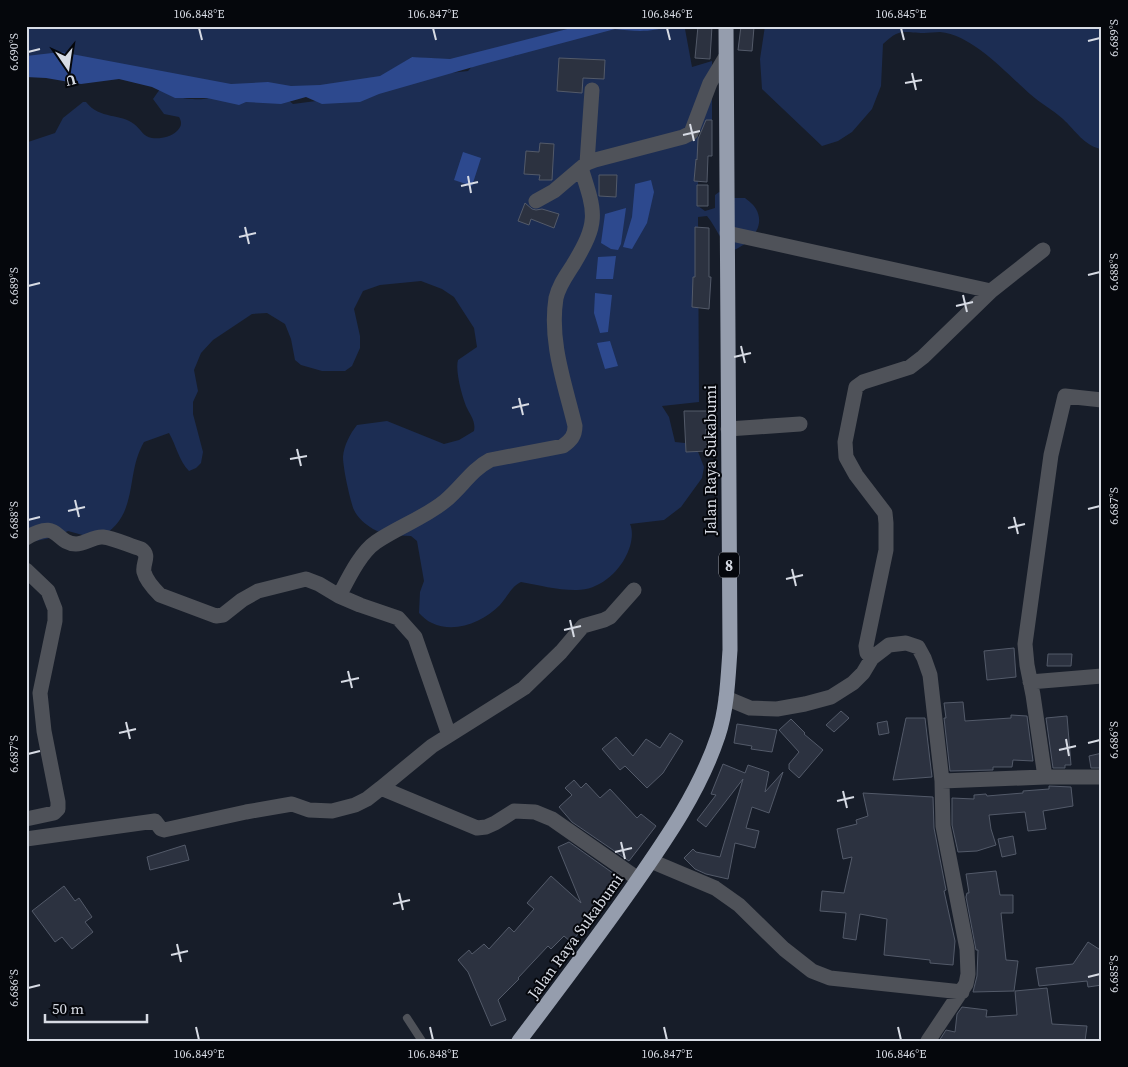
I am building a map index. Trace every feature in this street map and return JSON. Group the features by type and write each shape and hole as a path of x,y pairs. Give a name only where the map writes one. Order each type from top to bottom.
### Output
{"highway":[{"name":"Jalan Raya Sukabumi","path":"519,1041 578,964 670,834 698,784 718,735 726,698 730,650 726,27"}],"street":[{"path":"536,201 554,191 584,165 683,137 690,133 710,83 725,58"},
{"path":"339,596 367,551 375,542 436,508 456,492 474,470 482,464 490,460 563,446 575,434 575,426 554,336 556,300 559,286 586,242 592,226 594,213 584,165 592,90"},
{"path":"727,232 991,291"},
{"path":"872,658 866,652 866,646 886,550 886,523 885,512 856,475 846,457 845,442 856,387 863,382 910,367 923,357 991,291 1043,250"},
{"path":"1045,776 1025,644 1051,455 1065,396 1102,400"},
{"path":"728,429 800,424"},
{"path":"26,538 45,530 53,530 70,542 78,544 103,537 141,549 146,556 144,572 160,595 216,616 223,615 242,600 258,591 306,579 370,610 398,618 415,637 449,735"},
{"path":"26,570 48,591 55,609 55,621 40,693 44,731 58,809 54,812 26,819"},
{"path":"26,839 155,820 161,829 164,830 292,804 309,810 332,811 355,805 367,799 432,746 524,688 561,652 583,626 610,617 634,590"},
{"path":"726,698 750,708 778,709 805,704 831,697 853,683 863,673 872,658 889,645 906,642 918,647 930,675 942,781 943,826 967,949 968,974 962,992 928,1041"},
{"path":"1030,682 1102,676"},
{"path":"942,781 1045,776 1102,777"},
{"path":"381,788 477,828 486,827 514,811 536,812 552,819 638,880"},
{"path":"651,861 715,888 739,905 784,949 812,971 830,978 962,992"}],"lane":[{"path":"407,1018 422,1041"}],"shaded area":[{"path":"26,26 687,26 685,29 692,67 712,61 712,122 698,133 698,206 705,211 715,208 715,195 719,192 729,198 745,198 753,205 759,216 759,223 754,235 749,241 731,251 707,216 698,217 699,402 662,406 669,417 675,442 695,444 704,467 702,478 681,507 664,520 630,524 632,539 627,554 618,568 599,584 583,590 575,590 521,582 512,589 500,605 477,621 459,627 450,627 441,626 427,620 419,613 420,592 424,581 417,541 411,536 382,533 367,525 360,518 354,510 345,476 343,457 348,440 357,425 387,421 444,444 459,440 474,431 473,421 461,390 457,365 458,360 477,347 474,328 454,297 442,289 421,281 380,285 363,291 354,309 360,336 360,348 352,366 345,371 322,371 301,365 295,360 291,339 285,324 267,313 252,314 213,340 201,353 194,370 198,391 193,402 193,414 203,452 201,463 189,471 183,463 169,433 144,442 134,468 126,508 111,530 97,539 68,531 47,539 26,541 26,147 28,142 55,133 63,118 83,102 104,114 129,121 149,137 162,138 175,133 181,126 181,122 179,117 164,114 153,99 160,89 168,90 188,99 224,95 243,102 254,99 264,102 287,99 293,104 316,101 346,101 355,94 360,98 373,91 390,88 408,81 440,74 468,71 478,60 507,52 515,56 517,54 508,45 450,60 412,57 380,77 320,86 291,87 268,83 231,85 61,53 26,57"},
{"path":"579,26 668,26 649,31 615,29 480,65 379,94 360,102 322,104 306,97 281,104 246,102 239,105 207,98 175,98 152,87 119,79 81,84 46,78 26,77 26,56 61,52 231,84 268,82 291,86 320,85 380,76 412,57 450,59"},
{"path":"765,26 1102,26 1102,149 1085,142 1063,119 1034,97 977,47 965,40 940,32 902,32 894,35 883,44 881,86 872,109 852,132 838,141 822,146 762,89 760,59"},
{"path":"463,152 481,158 472,186 454,180"},
{"path":"651,180 654,192 647,223 632,249 623,247 632,217 635,184"},
{"path":"626,208 621,244 618,250 611,249 601,243 605,214"},
{"path":"616,256 613,279 596,279 598,257"},
{"path":"595,293 612,295 608,332 600,333 594,313"},
{"path":"610,341 618,366 605,369 597,343"}],"building":[{"path":"698,26 712,26 710,59 695,58"},
{"path":"741,26 754,27 752,51 738,50"},
{"path":"559,58 605,60 604,79 583,78 582,93 557,91"},
{"path":"706,120 712,120 712,156 708,156 707,182 694,181 698,139"},
{"path":"540,143 554,144 552,180 539,180 540,175 524,174 526,151 539,152"},
{"path":"599,175 617,175 616,197 599,196"},
{"path":"697,185 708,185 708,206 697,206"},
{"path":"525,203 532,209 542,209 559,214 554,228 531,219 529,225 518,221"},
{"path":"695,227 709,228 709,277 711,277 709,309 692,307 693,277 695,277"},
{"path":"684,411 709,411 709,429 706,429 707,451 686,452"},
{"path":"1014,648 1016,677 987,680 984,651"},
{"path":"1048,654 1072,654 1071,666 1047,666"},
{"path":"963,702 965,721 1011,718 1011,715 1027,716 1033,761 1013,760 1012,767 993,767 993,770 950,771 944,703"},
{"path":"841,711 849,718 834,732 826,725"},
{"path":"1067,716 1071,765 1065,765 1065,768 1053,768 1046,718"},
{"path":"906,718 925,718 932,777 893,780"},
{"path":"791,719 804,734 823,750 799,778 789,769 789,764 799,752 779,730"},
{"path":"887,721 889,733 879,735 877,723"},
{"path":"737,724 777,730 772,752 751,749 752,746 734,743"},
{"path":"670,733 683,741 663,773 647,788 625,766 620,770 602,749 616,737 633,756 646,739 660,748"},
{"path":"1102,753 1102,768 1091,768 1089,756"},
{"path":"723,764 745,773 748,765 769,772 765,792 783,772 769,813 752,807 746,828 759,831 755,848 735,843 728,879 706,874 695,869 684,858 693,849 696,852 720,857 743,779 706,827 697,820 716,795 711,794"},
{"path":"574,780 581,788 586,783 600,798 610,789 637,818 641,814 656,826 629,861 572,822 559,807 572,795 565,788"},
{"path":"1049,786 1071,787 1073,806 1043,811 1046,829 1028,831 1025,812 989,815 996,845 977,851 958,852 952,825 952,798 974,799 974,795 986,794 987,796 1023,793 1023,791 1049,789"},
{"path":"863,793 933,797 934,828 946,890 944,891 955,941 953,965 930,963 930,960 884,955 887,919 860,914 856,940 843,938 846,913 820,911 822,891 844,893 852,857 843,859 837,829 857,824 856,820 868,816"},
{"path":"1013,836 1016,854 1002,857 998,839"},
{"path":"569,842 617,876 613,881 617,884 571,942 564,936 551,949 548,946 498,1000 506,1020 491,1026 468,972 458,960 469,950 472,954 484,944 489,949 509,927 514,932 534,909 527,903 551,876 581,903 558,847"},
{"path":"185,845 189,860 150,870 147,857"},
{"path":"996,871 1000,895 1013,895 1013,913 1001,913 1006,960 1018,961 1014,991 973,992 977,976 978,950 976,950 966,897 967,893 969,893 966,874"},
{"path":"64,886 75,901 79,898 92,917 85,922 93,932 72,949 62,937 55,942 32,911"},
{"path":"1088,942 1102,951 1102,985 1088,987 1087,981 1039,986 1036,968 1073,964"},
{"path":"1047,988 1052,1024 1087,1026 1085,1041 939,1041 946,1030 955,1032 957,1014 962,1007 987,1010 986,1017 1017,1015 1015,991"}]}
